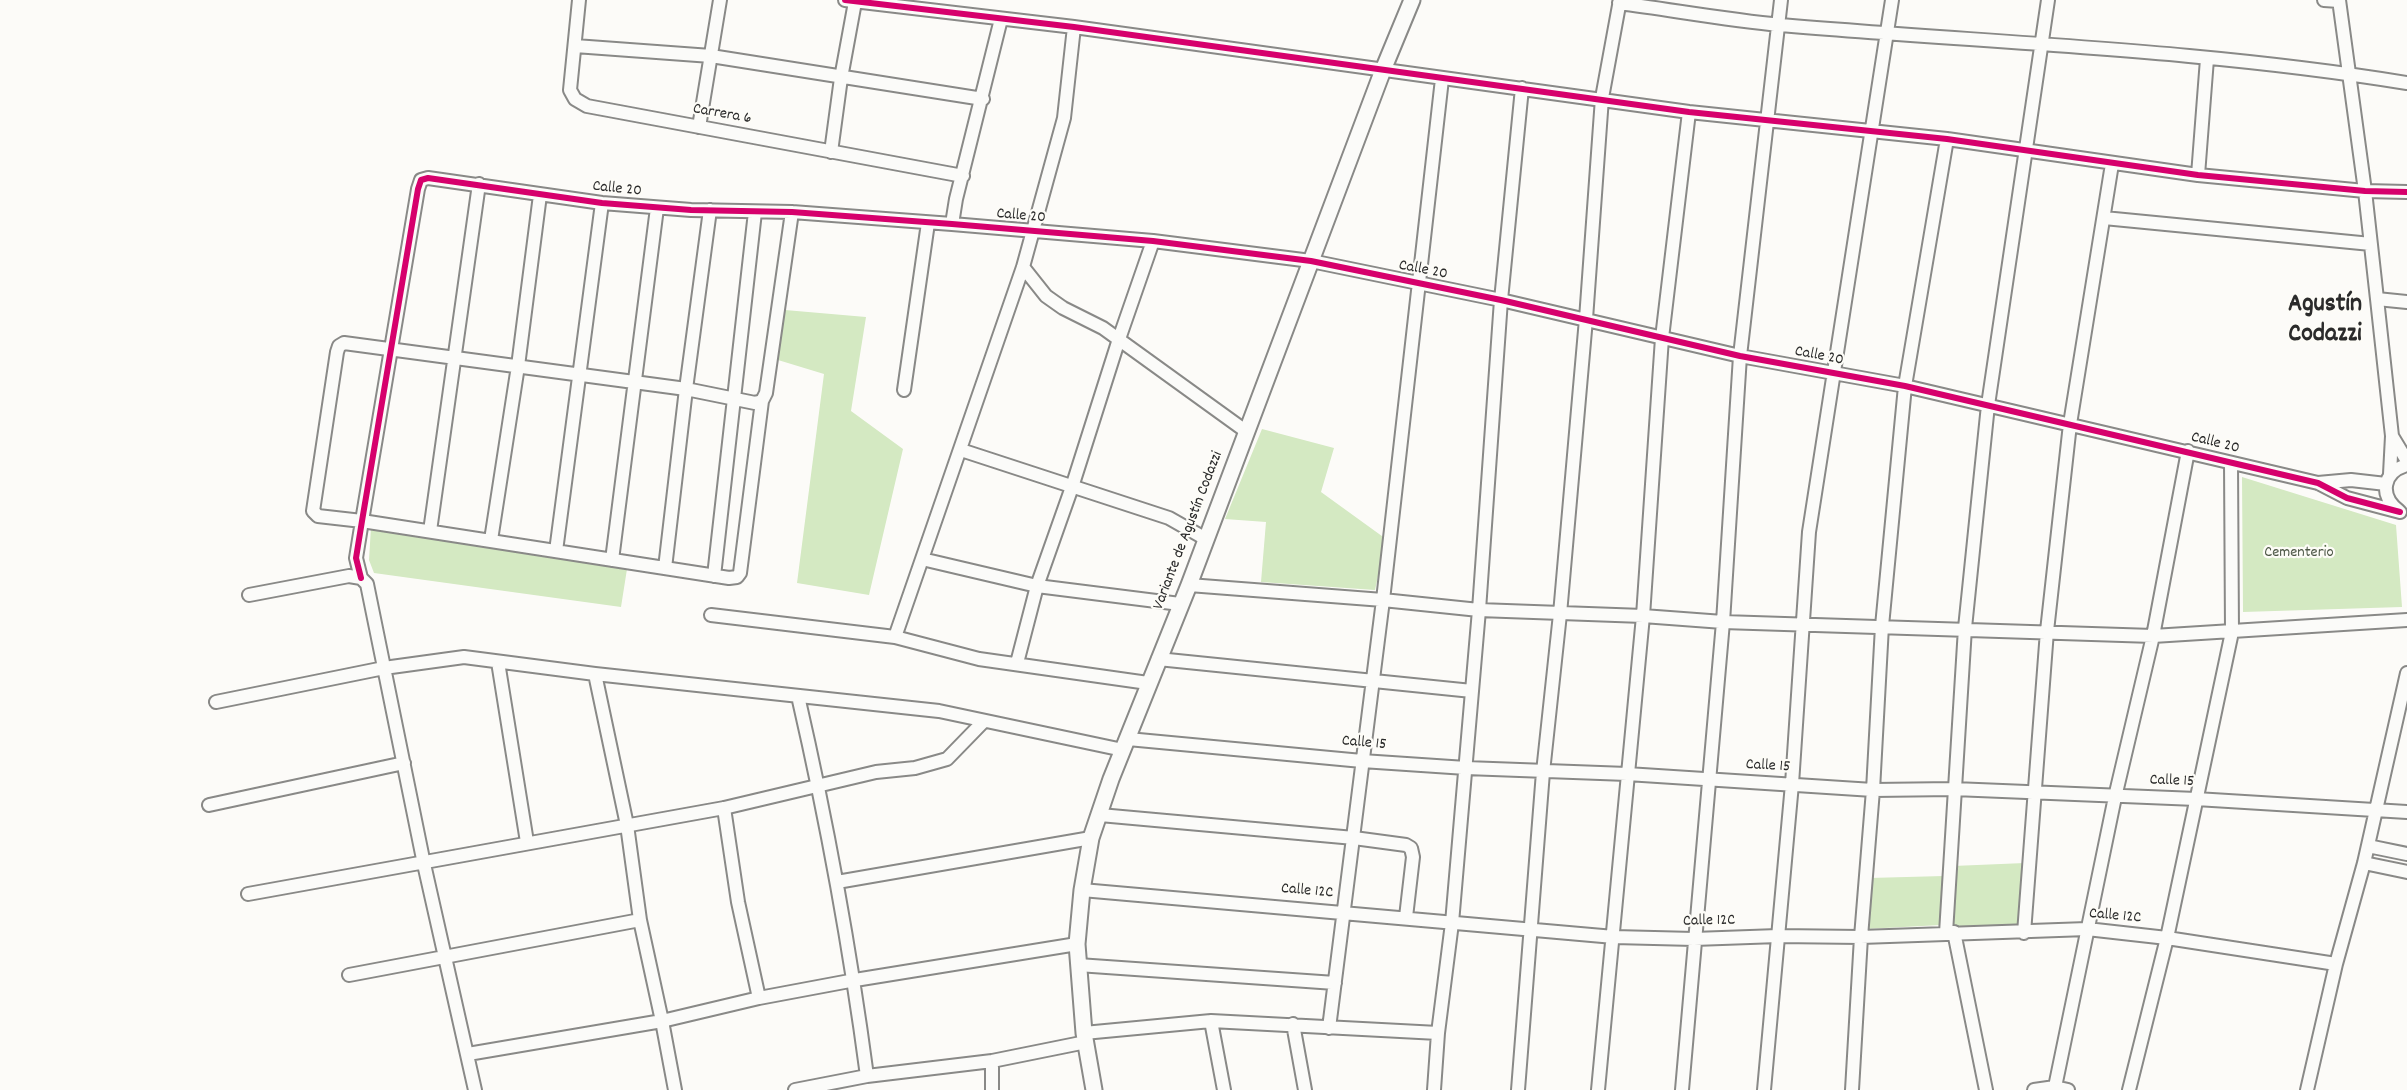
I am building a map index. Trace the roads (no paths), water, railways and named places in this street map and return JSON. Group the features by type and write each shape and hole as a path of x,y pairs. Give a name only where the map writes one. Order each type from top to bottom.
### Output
{"main road":[{"name":"Variante de Agustín Codazzi","path":"1094,1090 1085,1037 1077,944 1082,890 1091,838 1111,779 1206,539 1383,70 1412,0"}],"street":[{"name":"Carrera 6","path":"579,0 570,90 575,100 587,106 963,176"},
{"path":"699,127 720,0"},
{"path":"1682,1090 1723,622 1740,356 1781,0"},
{"path":"1764,1090 1792,784 1809,532 1872,131 1885,33 1892,0"},
{"path":"1986,1090 1950,932 1954,789 1965,628 1988,405 2048,0"},
{"path":"2324,0 2339,1 2365,191 2392,436 2386,495 2391,505 2403,512"},
{"path":"831,152 850,1 1074,27 1442,79 1602,98 1689,112 1947,139 2198,175 2365,191 2407,192"},
{"path":"1518,1090 1543,772 1560,614 1586,319 1602,98 1619,2 1779,24 2207,59 2348,73 2407,83"},
{"path":"952,224 1001,19"},
{"path":"895,637 1023,267 1064,118 1074,27"},
{"path":"575,46 711,56 983,99"},
{"path":"2198,175 2207,59"},
{"path":"1328,1028 1345,912 1372,679 1384,600 1442,79"},
{"path":"1434,1090 1438,1034 1452,923 1466,768 1501,300 1522,88"},
{"path":"1598,1090 1614,937 1642,616 1662,338 1689,112"},
{"path":"1852,1090 1861,937 1873,790 1882,626 1905,386 1947,139"},
{"path":"2024,932 2047,631 2070,424 2112,164"},
{"name":"Calle 20","path":"392,349 418,189 421,180 428,178 602,203 657,208 792,212 952,224 1153,241 1311,261 1501,300 1740,356 1905,386 1988,405 2318,483 2347,498 2403,512"},
{"path":"430,531 479,184"},
{"path":"491,540 518,366 540,194"},
{"path":"556,551 602,203"},
{"path":"612,560 657,208"},
{"path":"665,568 710,210"},
{"path":"714,576 755,212"},
{"path":"762,401 755,403 734,397 686,389 344,343 338,346 313,511 318,516 491,540 714,576 729,578 737,576 740,573 762,401 766,393 792,212"},
{"path":"2104,218 2371,244"},
{"path":"904,390 928,223"},
{"path":"1017,663 1037,586 1072,487 1118,339 1153,241"},
{"path":"1023,267 1046,296 1063,308 1104,328 1247,432"},
{"path":"2378,300 2407,302"},
{"path":"392,349 356,558 361,578 367,584 370,594 424,864 475,1090"},
{"path":"2392,436 2407,461"},
{"path":"961,450 1169,518 1206,539"},
{"path":"2055,1088 2115,797 2153,636 2188,451"},
{"path":"2129,1090 2167,938 2232,632 2231,463"},
{"path":"2388,479 2398,467 2407,465"},
{"name":"Calle 20","path":"2318,483 2388,479"},
{"path":"922,559 1037,586 1180,604"},
{"path":"250,595 349,576 361,578"},
{"path":"1188,585 1384,600 1479,610 1642,616 1723,622 1965,628 2153,636 2407,620"},
{"path":"711,615 895,637 979,659 1148,683"},
{"name":"Calle 15","path":"216,702 384,668 464,657 595,674 939,711 983,722 1126,745 1466,768 1627,774 1873,790 1954,789 2034,794 2196,799 2407,812"},
{"path":"1158,658 1472,691"},
{"path":"498,662 527,842"},
{"path":"2307,1090 2336,964 2364,863 2407,673"},
{"path":"595,674 627,825 640,920 675,1090"},
{"path":"798,696 819,787 855,980 867,1076"},
{"path":"248,894 424,864 527,842 724,808 876,772 916,768 946,759 983,722"},
{"path":"209,805 404,763"},
{"path":"724,808 738,902 759,998"},
{"path":"1100,815 1354,838 1406,845 1411,848 1413,856 1406,917"},
{"path":"837,882 1091,838"},
{"path":"2368,846 2407,854"},
{"path":"2364,863 2407,872"},
{"name":"Calle 12C","path":"1082,890 1406,917 1532,931 1614,937 1694,939 1778,936 1861,937 1950,932 2087,930 2167,938 2336,964"},
{"path":"349,975 640,920"},
{"path":"468,1054 662,1021 759,998 855,980 1077,944"},
{"path":"1078,965 1335,984"},
{"path":"795,1090 851,1086 867,1076 992,1061 1085,1037 1211,1021 1293,1024 1328,1028 1438,1034"},
{"path":"1211,1021 1224,1090"},
{"path":"1293,1024 1305,1090"},
{"path":"992,1061 992,1090"},
{"path":"2034,1090 2055,1088 2068,1090"}],"district":[{"name":"Agustín Codazzi","path":"2325,321"}],"park label":[{"name":"Cementerio","path":"2299,554"}]}
